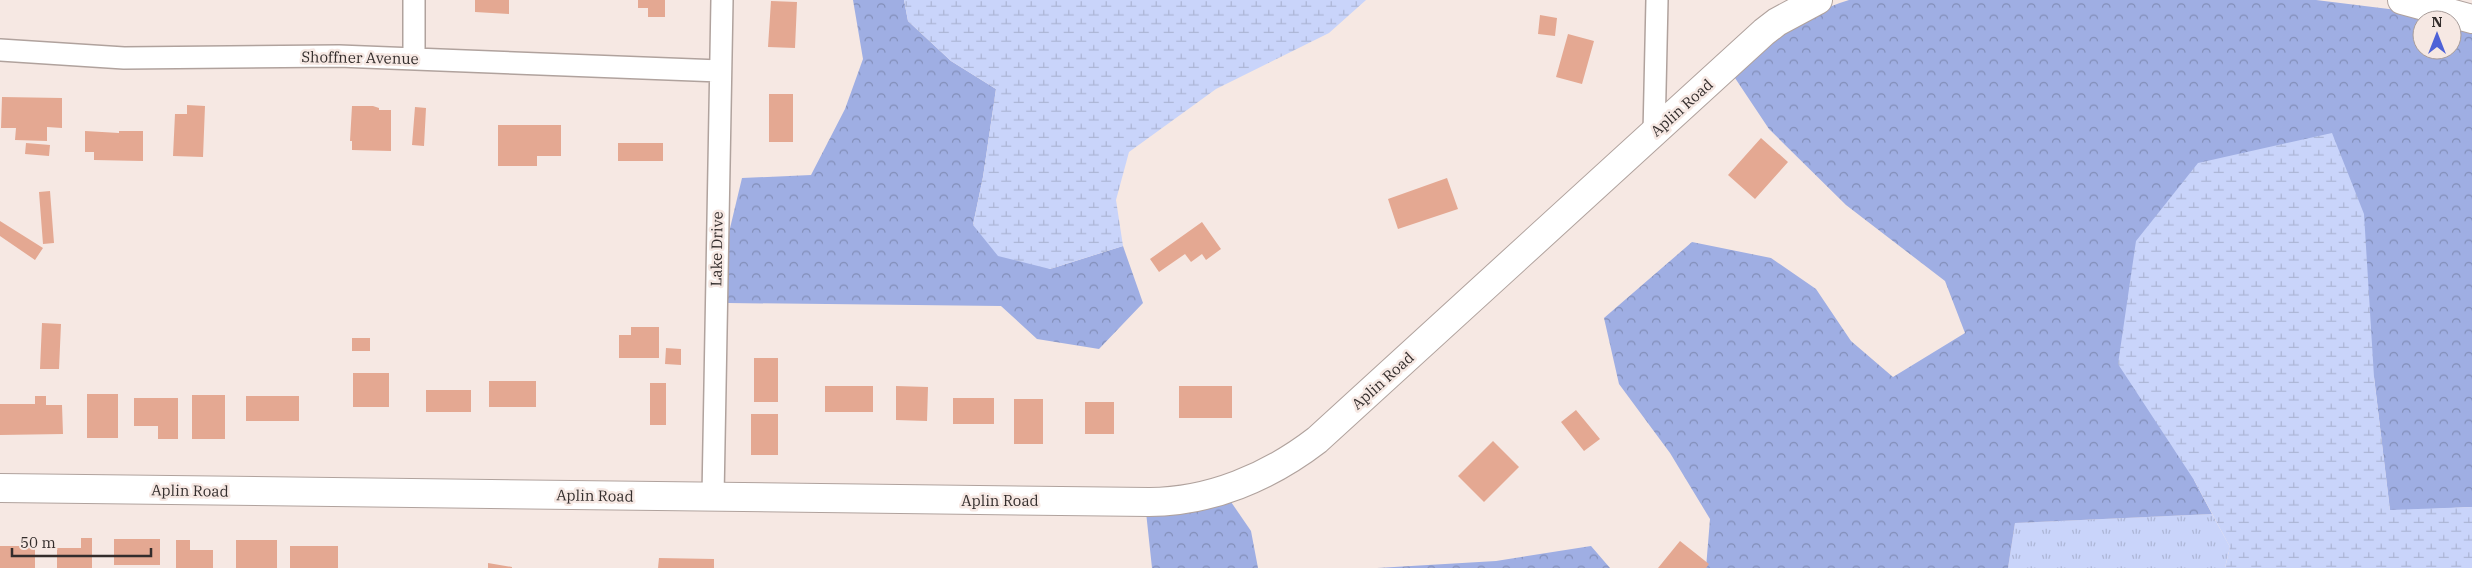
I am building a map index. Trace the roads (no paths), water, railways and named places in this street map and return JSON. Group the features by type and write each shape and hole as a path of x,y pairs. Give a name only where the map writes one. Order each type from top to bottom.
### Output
{"street":[{"path":"414,0 414,59"},
{"name":"Lake Drive","path":"713,497 713,411 722,0"},
{"path":"1654,134 1657,0"},
{"name":"Aplin Road","path":"0,488 1162,502 1195,497 1234,487 1286,462 1318,440 1764,32 1777,22 1818,0"},
{"path":"2402,0 2472,19"},
{"name":"Shoffner Avenue","path":"0,50 124,58 339,56 720,71"}]}
